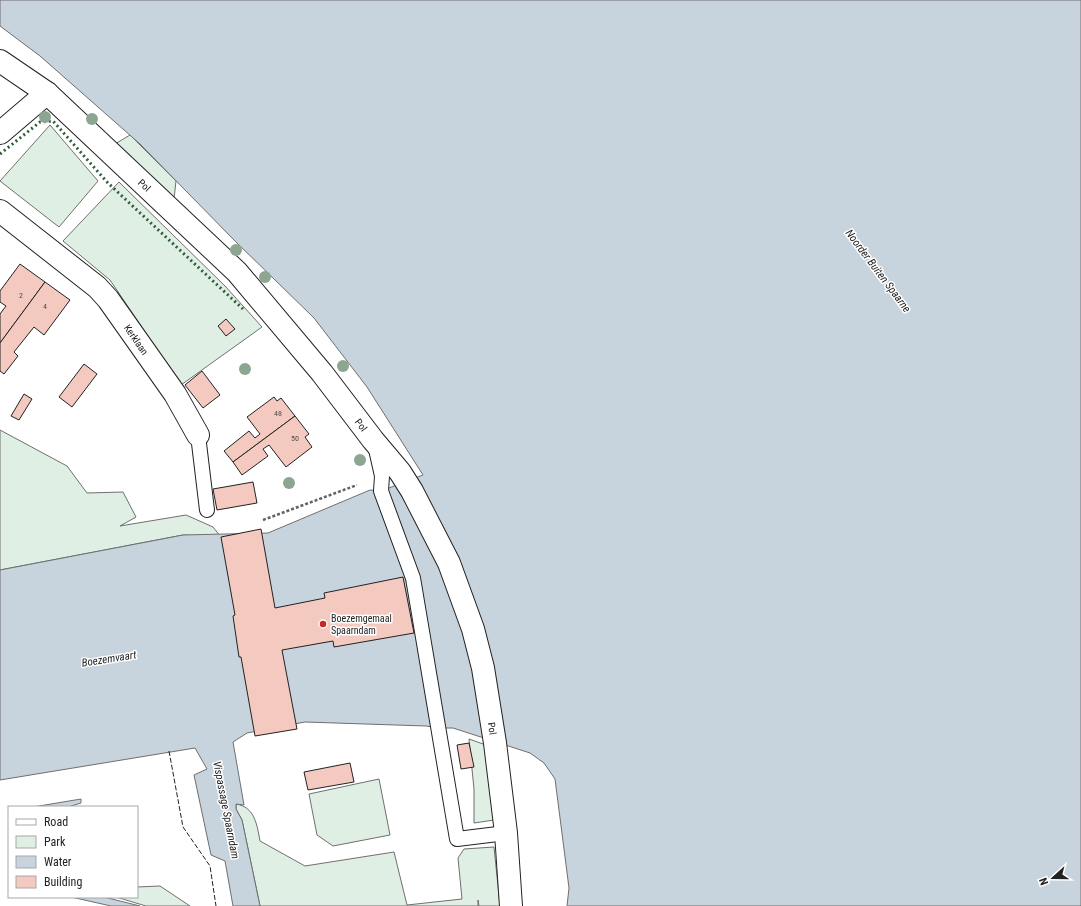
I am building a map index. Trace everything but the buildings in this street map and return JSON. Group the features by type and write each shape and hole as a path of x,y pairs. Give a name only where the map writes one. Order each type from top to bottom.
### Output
{"street":[{"name":"Pol","path":"0,61 47,92 237,272 322,372 373,440 391,474 412,491 449,563 473,629 483,668 495,743 506,832 511,906"},
{"path":"0,133 47,92"},
{"name":"Kerklaan","path":"0,211 97,287 108,299 175,394 198,435"}],"lane":[{"name":"Kerklaan","path":"198,435 207,510"},
{"path":"391,474 381,491 413,578 457,839 506,832"}],"path":[{"path":"262,520 391,474"}],"green space":[{"path":"50,125 98,181 59,227 0,181"},
{"path":"130,135 176,181 174,199 115,144"},
{"path":"119,182 225,286 262,327 181,385 110,280 63,241"},
{"path":"0,430 67,466 87,493 123,492 136,517 120,526 186,515 213,527 221,537 183,535 0,570"},
{"path":"469,739 486,745 494,820 474,823 474,789"},
{"path":"379,779 390,835 333,846 317,835 309,794"},
{"path":"236,804 247,809 251,813 256,823 260,841 305,866 394,852 407,905 462,899 458,858 464,849 494,847 500,906 479,906 478,900 478,906 260,906 242,820 236,809"},
{"path":"160,886 190,906 146,906 119,898 138,898 138,887"}],"water":[{"path":"0,0 1081,0 1081,906 567,906 569,888 555,779 544,763 530,753 453,728 305,722 247,733 233,742 244,805 236,804 236,809 242,820 260,906 233,906 225,861 211,855 194,775 207,769 195,748 0,780 0,570 183,535 268,533 370,490 381,491 423,475 367,387 314,318 235,241 140,144 40,56 0,26"},
{"path":"81,799 81,803 71,806 39,806"},
{"path":"75,898 108,898 140,906 111,906"}],"hedge":[{"path":"0,154 40,122 53,121 108,183 243,309"}],"fence":[{"path":"169,751 183,827 210,866 216,906"}],"place":[{"name":"Boezemgemaal Spaarndam","path":"323,624"}],"water label":[{"name":"Noorder Buiten Spaarne","path":"878,271"},
{"name":"Boezemvaart","path":"109,659"},
{"name":"Vispassage Spaarndam","path":"226,810"}]}
